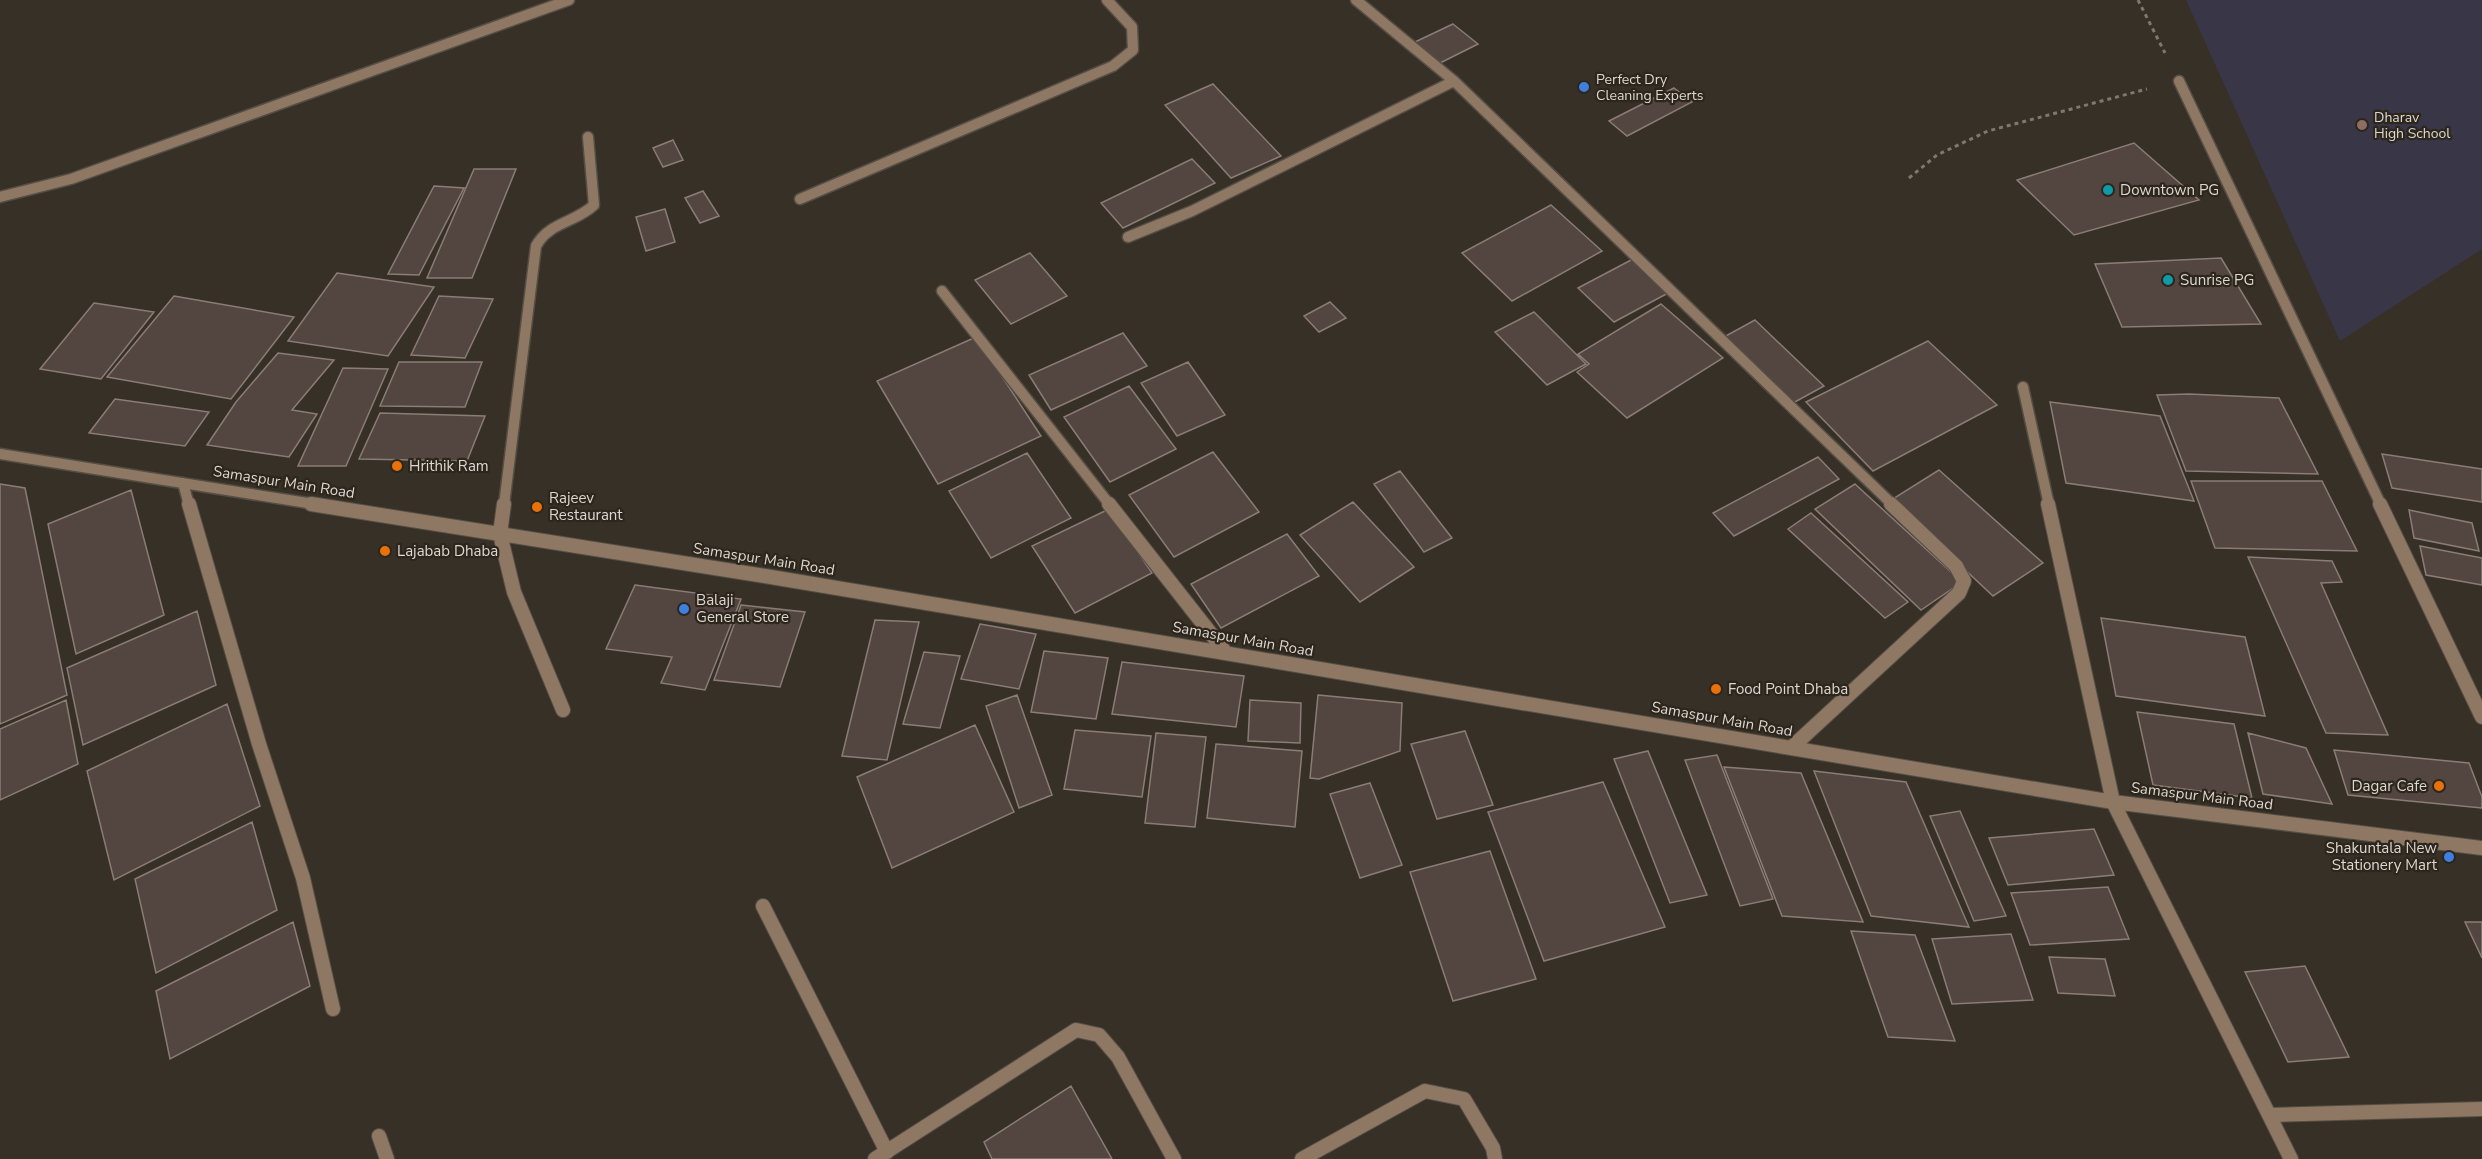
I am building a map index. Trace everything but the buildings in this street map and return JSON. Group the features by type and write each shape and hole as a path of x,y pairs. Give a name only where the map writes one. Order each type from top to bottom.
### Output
{"street":[{"path":"0,196 15,195 93,172 569,0"},
{"path":"800,199 1113,66 1133,50 1132,27 1107,0"},
{"path":"1356,0 1454,81 1956,566 1964,581 1959,593 1791,748"},
{"path":"1128,237 1220,198 1454,81"},
{"path":"2179,81 2482,717"},
{"path":"563,710 514,592 500,534 536,246 544,231 588,212 594,205 588,137"},
{"path":"942,291 1226,653"},
{"path":"2023,387 2113,802 2292,1159"},
{"name":"Samaspur Main Road","path":"0,454 1226,653 2113,802 2482,848"},
{"path":"183,483 259,744 303,878 333,1009"},
{"path":"763,906 881,1155 1076,1030 1099,1035 1118,1057 1174,1159"},
{"path":"1302,1159 1425,1091 1464,1099 1493,1148 1495,1159"},
{"path":"2270,1115 2482,1109"},
{"path":"379,1136 387,1159"}],"path":[{"path":"1909,178 1936,155 1988,131 2179,81 2138,0"}],"shaded area":[{"name":"Dharav High School","path":"2186,0 2482,0 2482,249 2340,341"}],"place":[{"name":"Perfect Dry Cleaning Experts","path":"1584,87"},
{"name":"Dharav High School","path":"2362,125"},
{"name":"Downtown PG","path":"2108,190"},
{"name":"Sunrise PG","path":"2168,280"},
{"name":"Hrithik Ram","path":"397,466"},
{"name":"Rajeev Restaurant","path":"537,507"},
{"name":"Lajabab Dhaba","path":"385,551"},
{"name":"Balaji General Store","path":"684,609"},
{"name":"Food Point Dhaba","path":"1716,689"},
{"name":"Dagar Cafe","path":"2439,786"},
{"name":"Shakuntala New Stationery Mart","path":"2449,857"}]}
